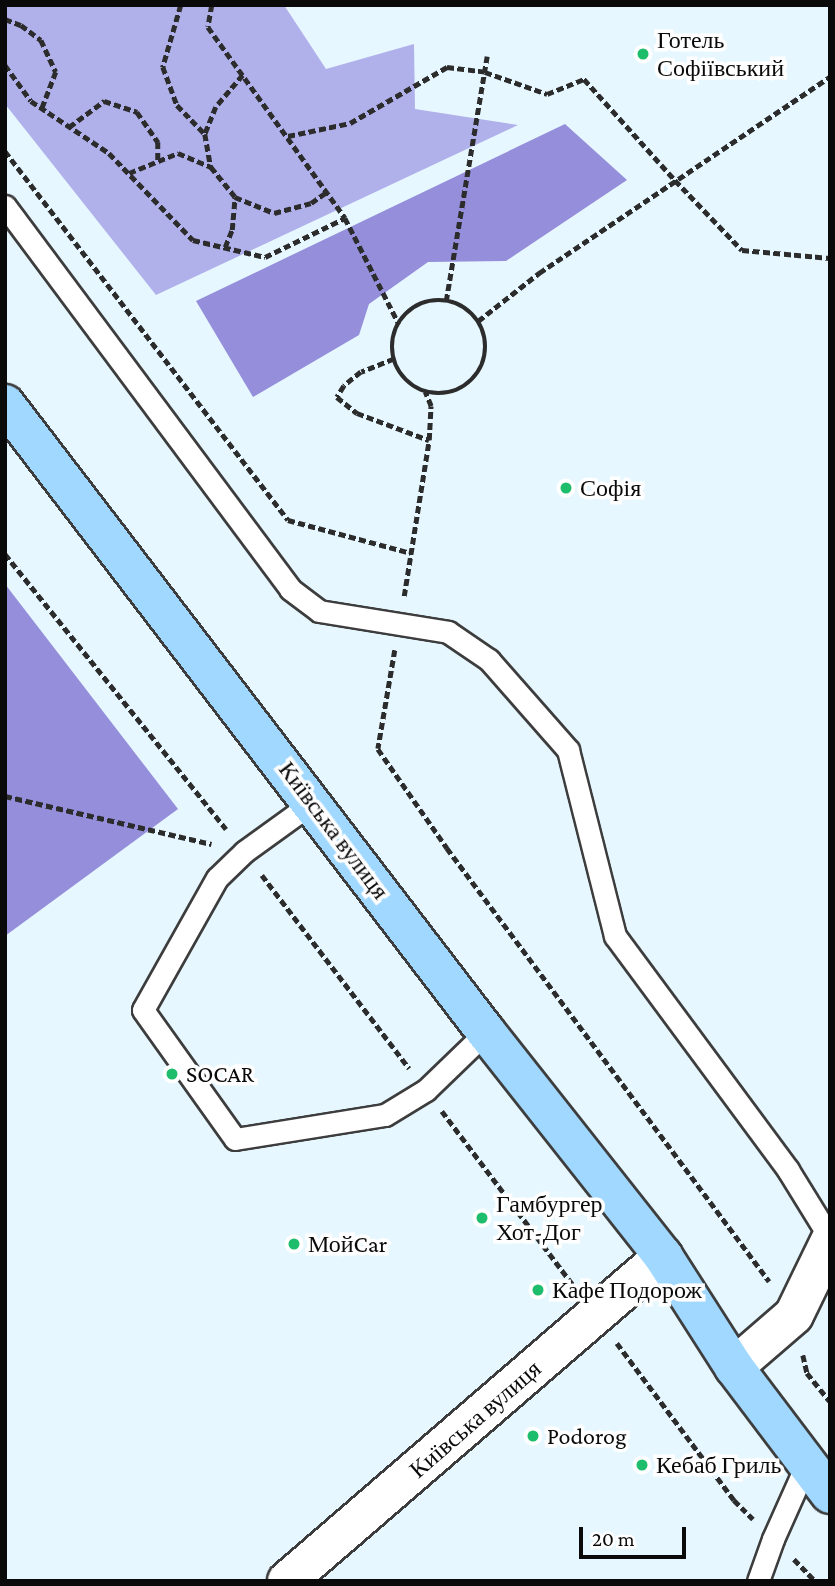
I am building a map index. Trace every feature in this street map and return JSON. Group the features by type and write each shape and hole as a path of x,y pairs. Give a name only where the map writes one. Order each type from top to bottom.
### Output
{"main road":[{"name":"Київська вулиця","path":"5,404 313,802 486,1032 663,1256 734,1367 818,1472 830,1494"}],"street":[{"path":"734,1367 794,1315 830,1239"},
{"name":"Київська вулиця","path":"287,1581 663,1256"}],"lane":[{"path":"5,206 290,589 319,611 448,632 489,660 568,750 615,936 789,1170 830,1239"},
{"path":"313,802 244,852 218,878 143,1010 235,1139 385,1115 426,1090 486,1032"},
{"path":"758,1581 773,1539 818,1472"}],"path":[{"path":"181,5 163,67 177,105 205,134"},
{"path":"212,5 208,27 345,218 398,324"},
{"path":"5,19 20,25 41,40 56,72 42,108"},
{"path":"446,301 487,56"},
{"path":"5,65 31,101 109,153 193,240 265,257 345,218"},
{"path":"288,136 350,123 447,67 485,72 547,94 584,79 742,250 830,258"},
{"path":"211,167 205,134 216,107 243,75"},
{"path":"478,321 539,273 830,77"},
{"path":"69,127 104,101 137,112 158,142 158,161"},
{"path":"5,151 288,520 411,553"},
{"path":"129,173 178,153 211,167 235,197 274,213 311,203 327,192"},
{"path":"225,247 232,230 235,197"},
{"path":"425,392 453,392 476,376 486,349 478,321 459,304 446,301 419,305 398,324 394,335 394,359 406,379 425,392 431,406 429,440 379,749 447,848 794,1315 807,1373 830,1401"},
{"path":"394,359 361,372 344,386 337,397 357,413 429,440"},
{"path":"5,796 244,852"}],"shaded area":[{"path":"5,5 284,5 326,69 414,44 415,109 518,125 156,295 5,104"},
{"path":"565,124 627,180 506,261 428,262 369,304 359,335 253,397 196,301"},
{"path":"5,584 178,809 5,936"}],"place":[{"name":"Готель Софіївський","path":"643,54"},
{"name":"Софія","path":"566,488"},
{"name":"SOCAR","path":"172,1074"},
{"name":"Гамбургер Хот-Дог","path":"482,1218"},
{"name":"МойCar","path":"294,1244"},
{"name":"Кафе Подорож","path":"538,1290"},
{"name":"Podorog","path":"533,1436"},
{"name":"Кебаб Гриль","path":"642,1465"}]}
